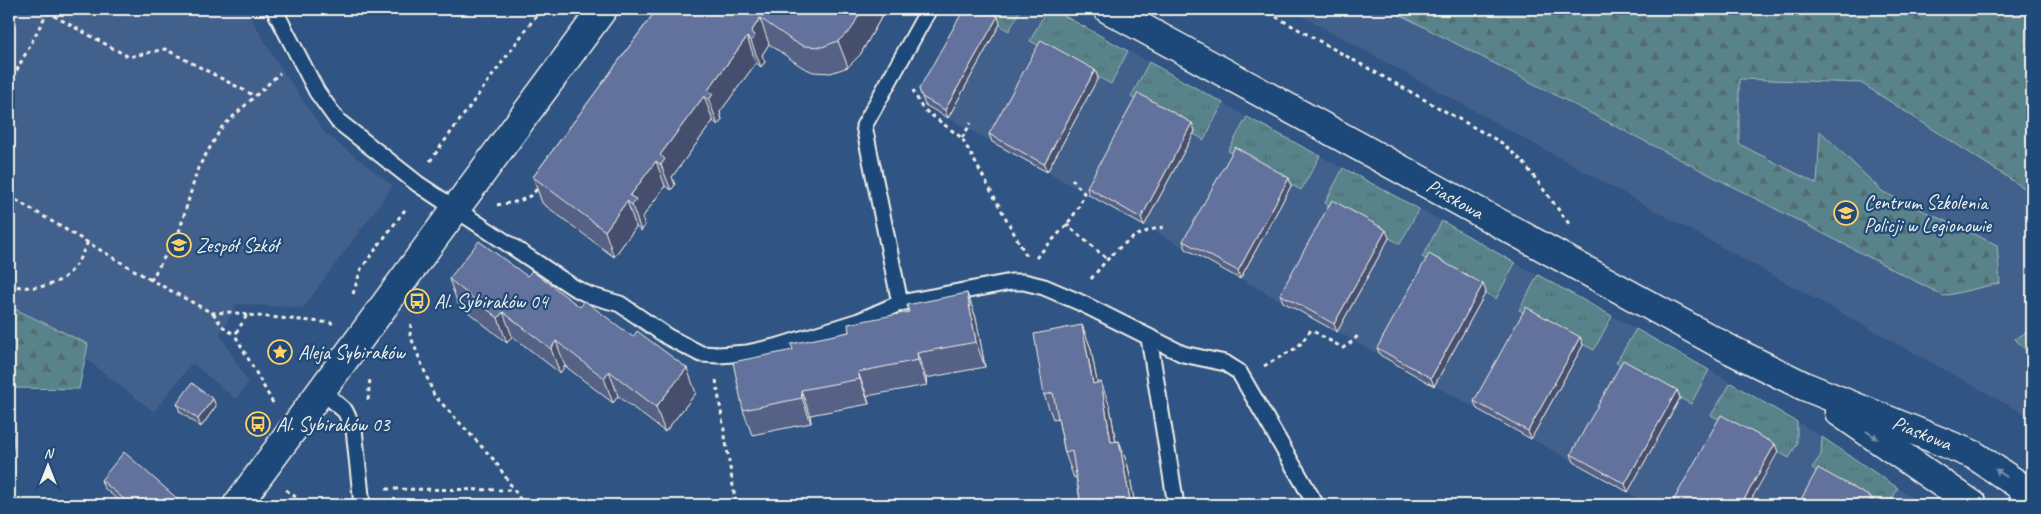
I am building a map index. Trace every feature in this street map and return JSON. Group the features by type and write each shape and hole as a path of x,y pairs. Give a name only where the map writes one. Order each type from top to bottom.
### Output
{"street":[{"path":"237,505 602,9"},
{"name":"Piaskowa","path":"1108,9 1731,350 1804,386 1974,455 2025,496"},
{"name":"Piaskowa","path":"1804,386 1831,407 1973,505"}],"lane":[{"path":"274,9 299,55 316,92 338,121 418,184 573,287 589,295 620,304 668,337 702,354 747,353 779,346 859,321 900,303 1011,282 1024,282 1044,287 1080,302 1183,354 1225,363 1239,372 1316,505"},
{"path":"900,303 864,126 929,9"},
{"path":"1149,338 1176,505"},
{"path":"322,391 345,412 354,429 362,505"}],"path":[{"path":"424,169 541,9"},
{"path":"1262,9 1502,143 1523,162 1574,230"},
{"path":"9,86 48,10 129,57 165,49 255,96"},
{"path":"151,280 178,232 198,168 222,127 299,55"},
{"path":"900,62 922,108 962,138 1027,255 1028,261"},
{"path":"962,138 971,123"},
{"path":"1035,260 1074,217 1084,192 1072,178"},
{"path":"479,224 493,206 520,202 533,196 543,181"},
{"path":"9,196 151,280 212,313 222,326 235,335 275,406"},
{"path":"350,300 361,269 409,205"},
{"path":"1066,224 1107,259 1116,248 1149,228 1167,227"},
{"path":"9,284 28,288 54,283 73,270 88,242"},
{"path":"212,313 232,312 340,325"},
{"path":"235,335 247,315"},
{"path":"411,319 410,335 434,395 495,461 524,505"},
{"path":"1243,379 1298,346 1311,330 1343,348 1354,341 1360,332"},
{"path":"713,354 736,505"},
{"path":"360,489 514,490"}],"shaded area":[{"name":"Zespół Szkół","path":"9,9 246,9 275,59 325,133 393,186 303,308 237,304 220,334 248,383 236,399 192,363 154,412 49,330 9,314"},
{"path":"972,9 1009,31 1021,9 1047,9 1030,41 1110,84 1128,51 1149,62 1131,96 1195,131 1204,140 1223,103 1247,117 1228,151 1300,190 1320,156 1343,168 1325,203 1399,244 1419,209 1442,221 1422,257 1495,299 1515,263 1538,275 1519,310 1594,350 1612,316 1636,329 1617,363 1691,404 1709,370 1731,383 1711,415 1789,458 1797,444 1797,422 1822,437 1821,455 1813,468 1874,505 1643,505 1645,502 1574,462 925,105 922,97"},
{"name":"Centrum Szkolenia Policji w Legionowie","path":"1289,9 2032,9 2032,418"},
{"path":"1898,488 1914,499 1910,505 1889,505"}],"green space":[{"path":"973,9 1021,9 1009,31"},
{"path":"1047,9 1052,9 1128,51 1111,84 1030,41"},
{"path":"1389,9 2032,9 2032,193 1861,83 1739,79 1739,144 1817,184 1820,131 1883,192 1997,245 2000,283 1944,296"},
{"path":"1149,62 1223,103 1204,140 1194,134 1195,131 1131,97"},
{"path":"1247,117 1320,156 1301,190 1228,151"},
{"path":"1343,168 1419,209 1400,244 1325,203"},
{"path":"1442,221 1515,263 1496,299 1422,257"},
{"path":"1538,275 1612,316 1594,350 1519,310"},
{"path":"9,306 88,344 79,389 9,388"},
{"path":"1636,329 1709,370 1691,404 1616,363"},
{"path":"2032,329 2032,357 2015,339"},
{"path":"1731,383 1797,422 1797,444 1789,458 1711,415"},
{"path":"1822,437 1898,488 1889,505 1874,505 1821,476 1812,468 1821,455"}],"building":[{"path":"657,9 862,9 851,30 838,41 822,47 804,46 793,41 760,18 751,32 755,36 751,41 747,37 708,90 713,94 709,100 704,96 660,155 665,159 661,165 656,161 630,196 636,199 632,205 627,201 605,231 533,177"},
{"path":"964,9 984,9 998,16 945,110 922,97 919,89"},
{"path":"1041,40 1095,70 1044,164 989,134"},
{"path":"1138,93 1192,123 1141,218 1087,187"},
{"path":"1235,147 1289,178 1238,271 1183,241"},
{"path":"1332,200 1386,230 1334,324 1280,294"},
{"path":"479,241 527,276 532,271 580,307 585,301 633,337 637,331 687,368 656,407 609,371 604,378 556,341 551,349 503,312 498,318 449,279"},
{"path":"1429,254 1483,284 1431,378 1377,348"},
{"path":"967,293 976,342 917,353 918,360 858,372 860,379 801,390 802,398 743,410 733,362 793,350 791,344 849,332 848,324 909,312 907,305"},
{"path":"1526,307 1580,337 1528,431 1474,401"},
{"path":"1082,325 1093,384 1101,382 1111,442 1119,441 1130,500 1138,499 1139,505 1081,505 1072,451 1065,453 1053,393 1044,395 1034,334"},
{"path":"1623,360 1677,390 1625,484 1571,454"},
{"path":"192,383 213,399 198,419 177,404"},
{"path":"1721,415 1775,444 1741,505 1671,505"},
{"path":"124,452 180,501 177,505 131,505 101,480"},
{"path":"1818,468 1872,498 1868,505 1798,505"},
{"path":"451,503 451,505 435,505"}],"place":[{"name":"Centrum Szkolenia Policji w Legionowie","path":"1846,213"},
{"name":"Zespół Szkół","path":"179,245"},
{"name":"Al. Sybiraków 04","path":"417,301"},
{"name":"Aleja Sybiraków","path":"280,352"},
{"name":"Al. Sybiraków 03","path":"258,424"}]}
